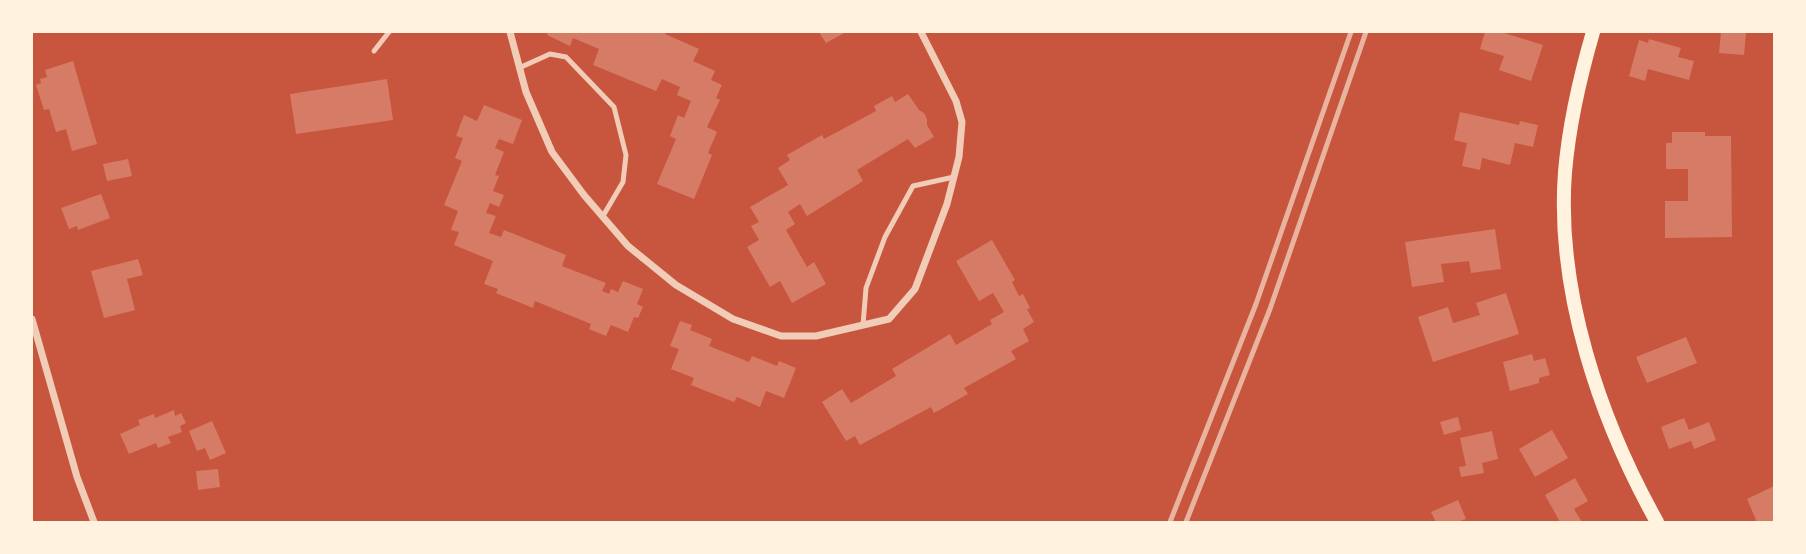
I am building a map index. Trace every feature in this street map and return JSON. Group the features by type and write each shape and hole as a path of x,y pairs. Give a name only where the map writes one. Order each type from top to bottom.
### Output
{"main road":[{"path":"1593,32 1574,108 1565,172 1564,223 1572,285 1585,350 1603,409 1632,477 1657,523"}],"street":[{"path":"510,32 526,92 552,152 584,195 628,246 676,285 733,319 781,336 816,336 889,319 915,289 947,204 959,156 962,122 956,101 921,32"},
{"path":"32,319 77,477 94,523"}],"lane":[{"path":"374,51 389,32"},
{"path":"519,68 550,54 566,57 614,107 626,155 623,182 603,216"},
{"path":"863,325 866,288 885,237 913,186 954,177"}],"building":[{"path":"548,32 666,32 665,34 699,49 693,61 715,71 711,80 722,85 716,98 720,100 707,127 717,132 708,153 712,155 694,199 657,184 676,139 670,136 678,115 684,118 691,101 677,95 680,87 662,79 656,91 593,65 599,49 573,38 570,46 547,35"},
{"path":"819,32 846,32 826,43"},
{"path":"1485,32 1501,32 1543,45 1531,81 1499,70 1504,56 1480,49"},
{"path":"1721,32 1746,33 1744,55 1719,53"},
{"path":"1649,39 1681,48 1678,57 1694,61 1689,80 1648,69 1645,81 1629,76 1639,40 1648,43"},
{"path":"73,61 97,144 72,151 66,129 56,132 49,109 44,110 36,85 41,83 40,79 47,77 45,70"},
{"path":"387,79 393,120 296,134 290,94"},
{"path":"908,94 924,113 934,137 915,148 908,139 857,170 863,181 807,216 800,204 788,212 795,224 786,230 807,267 814,262 826,284 792,303 780,281 770,287 747,247 759,240 751,226 759,222 750,207 788,185 778,168 790,160 787,155 822,135 824,139 876,111 874,106 892,96 895,102"},
{"path":"484,105 522,120 513,144 499,139 495,148 504,152 495,175 499,176 493,191 504,195 499,207 490,203 486,213 496,216 489,233 501,237 504,230 566,255 562,266 606,283 602,291 609,294 611,289 618,292 623,281 643,289 637,304 643,307 638,318 634,317 628,332 611,325 606,336 589,329 591,324 535,301 533,308 496,293 498,289 484,284 493,261 454,245 459,232 451,230 458,211 444,205 462,161 455,158 463,138 456,136 464,115 477,121"},
{"path":"1460,112 1519,125 1520,121 1538,125 1533,147 1515,143 1510,165 1482,158 1480,170 1462,166 1467,143 1454,140"},
{"path":"1672,132 1705,132 1705,136 1731,136 1732,237 1665,238 1665,201 1688,201 1688,169 1666,169 1666,143 1672,143"},
{"path":"128,159 132,176 107,181 103,164"},
{"path":"101,194 110,218 78,230 77,226 69,229 61,208"},
{"path":"1495,229 1501,269 1471,273 1469,261 1441,264 1444,282 1412,287 1405,242"},
{"path":"992,240 1015,280 1012,282 1019,296 1023,294 1034,322 1023,329 1029,341 1011,351 1016,359 964,388 968,394 934,413 931,407 860,445 855,436 846,441 822,402 842,389 851,403 896,376 892,369 950,334 956,345 992,324 990,320 1004,312 993,293 979,301 956,261"},
{"path":"138,259 143,275 127,279 135,310 104,318 91,271"},
{"path":"1506,293 1519,334 1433,362 1418,317 1448,307 1453,323 1480,315 1476,303"},
{"path":"680,321 692,325 690,330 712,339 709,346 749,362 752,356 777,366 779,361 796,368 784,398 766,391 760,407 737,397 734,402 691,385 694,378 671,369 679,349 670,346"},
{"path":"1686,337 1697,363 1647,383 1636,357"},
{"path":"1532,354 1534,361 1545,358 1550,375 1539,378 1539,383 1510,391 1503,362"},
{"path":"174,410 175,416 181,413 186,423 180,426 182,432 168,437 171,443 158,448 156,443 129,454 120,434 140,425 138,420 154,414 155,418"},
{"path":"1458,417 1461,430 1444,435 1440,422"},
{"path":"1684,418 1689,430 1709,422 1716,440 1694,449 1691,441 1669,449 1661,427"},
{"path":"212,421 226,453 210,460 205,448 197,451 189,431"},
{"path":"1552,430 1568,458 1535,477 1519,449"},
{"path":"1492,431 1498,459 1482,463 1484,473 1461,477 1459,467 1466,466 1460,438"},
{"path":"218,469 220,487 198,490 196,471"},
{"path":"1575,478 1588,501 1574,509 1582,522 1560,522 1545,495"},
{"path":"1774,486 1774,522 1757,522 1747,499"},
{"path":"1458,500 1466,519 1436,522 1431,512"}],"railway":[{"path":"1170,522 1256,304 1351,32"},
{"path":"1186,522 1270,309 1366,32"}]}
